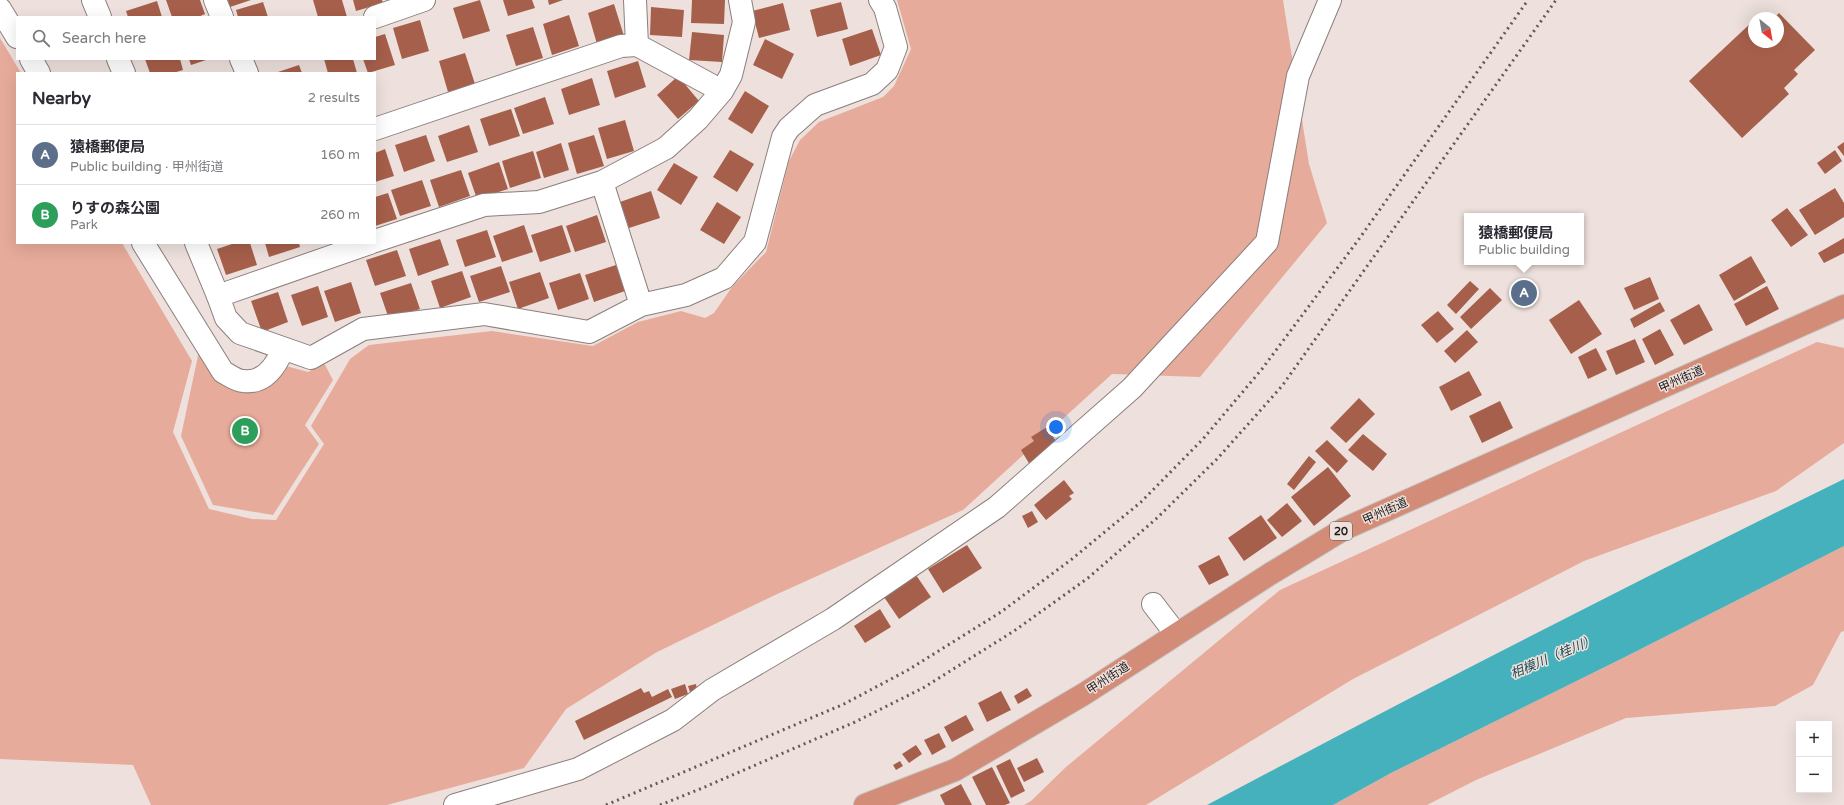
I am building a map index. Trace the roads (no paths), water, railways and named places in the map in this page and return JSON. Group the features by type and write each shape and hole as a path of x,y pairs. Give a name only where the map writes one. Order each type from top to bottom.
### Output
{"highway":[{"name":"甲州街道","path":"865,805 955,770 1084,694 1176,634 1344,529 1844,306"}],"street":[{"path":"215,0 222,16"},
{"path":"376,16 424,0"},
{"path":"635,0 637,45"},
{"path":"376,241 484,205 539,202 602,182 666,148 698,119 722,91 731,75 744,22 740,0"},
{"path":"196,244 226,318 240,333 311,358 363,329 484,314 589,332 641,305 686,295 724,278 755,242 783,137 790,128 815,105 872,84 887,70 896,47 885,8 880,0"},
{"path":"455,805 578,769 673,720 712,690 833,619 997,507 1132,388 1267,242 1298,76 1330,0"},
{"path":"0,9 16,35"},
{"path":"376,129 621,46 637,45 722,91"},
{"path":"32,60 38,72"},
{"path":"118,60 124,72"},
{"path":"602,182 641,305"},
{"path":"144,244 222,372 243,381 262,378 277,363 283,349"},
{"path":"218,296 317,251 363,244"},
{"path":"1153,604 1176,634"}],"water":[{"name":"相模川（桂川）","path":"1844,479 1844,546 1391,773 1333,805 1207,805 1524,639"}],"railway":[{"path":"606,805 844,704 908,670 1001,612 1072,559 1141,502 1203,439 1262,369 1359,239 1528,0"},
{"path":"660,805 855,722 923,688 1014,631 1088,578 1157,518 1218,458 1282,386 1556,0"}],"place":[{"name":"猿橋郵便局","path":"1524,293"},
{"name":"りすの森公園","path":"245,431"}]}
